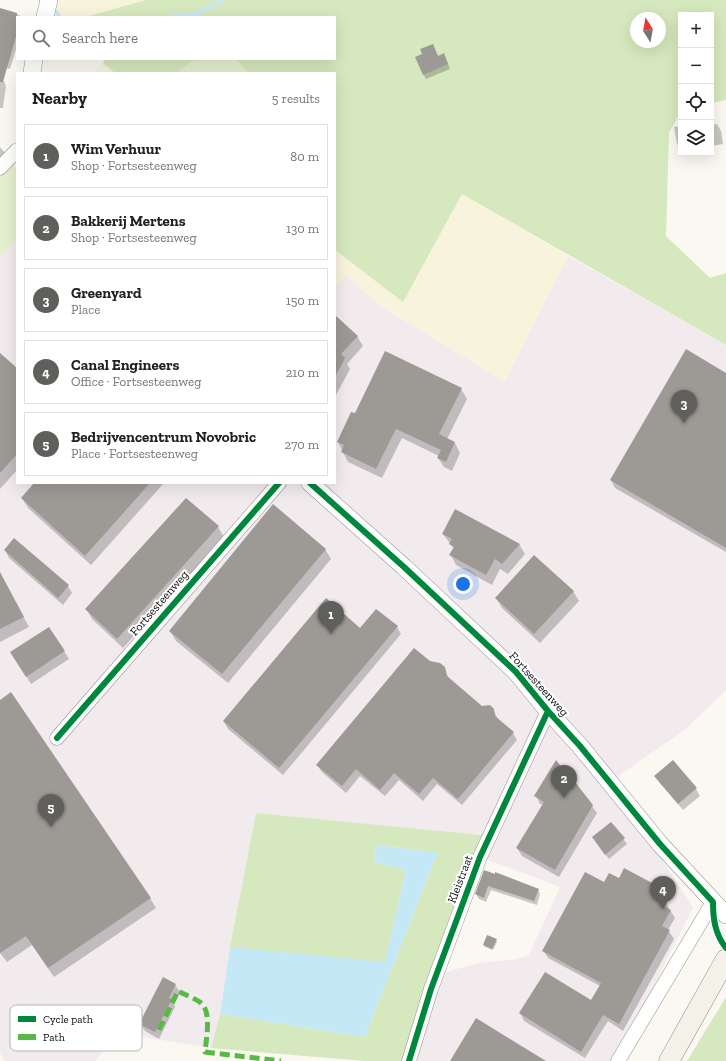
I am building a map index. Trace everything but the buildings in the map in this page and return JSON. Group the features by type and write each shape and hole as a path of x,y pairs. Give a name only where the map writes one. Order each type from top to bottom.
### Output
{"main road":[{"path":"669,1061 726,959"}],"street":[{"path":"45,16 49,0"},
{"path":"32,72 34,60"},
{"path":"0,168 16,151"},
{"name":"Fortsesteenweg","path":"57,738 278,484"},
{"name":"Fortsesteenweg","path":"311,484 404,567 516,672 548,711 580,746 660,844 726,915"},
{"name":"Kleistraat","path":"409,1061 431,989 480,858 548,711"},
{"path":"618,1061 713,902"}],"shaded area":[{"path":"57,0 146,0 89,16 53,16"},
{"path":"103,63 114,72 95,72"},
{"path":"462,194 568,256 505,382 382,307 346,276 336,285 336,251 403,302"},
{"path":"16,239 16,484 336,484 336,285 346,275 382,307 505,381 568,256 726,345 726,690 686,729 621,774 608,794 652,845 693,907 617,1061 414,1061 442,973 479,963 517,959 529,955 560,887 486,859 482,835 256,813 230,947 220,1014 211,1048 142,1037 142,1005 10,1005 10,1051 103,1051 95,1061 5,1061 0,1053 0,256"}],"green space":[{"path":"146,0 726,0 726,100 714,102 714,12 678,12 678,116 669,133 666,236 710,278 726,273 726,345 462,194 403,302 336,251 336,72 248,72 236,60 336,60 336,16 89,16"},
{"path":"105,60 194,60 178,72 114,72 103,63"},
{"path":"194,60 236,60 248,72 178,72"},
{"path":"14,160 16,169 16,239 0,256 0,176"},
{"path":"256,813 482,835 402,1061 365,1061 211,1048 220,1014 365,1037 433,864 439,853 376,845 374,862 406,870 385,963 230,947"},
{"path":"726,997 726,1061 687,1061"}],"water":[{"path":"376,845 439,853 433,864 365,1037 220,1014 230,947 385,962 406,870 374,862"}],"waterway":[{"path":"175,16 196,14 223,0"},
{"path":"57,12 59,16"}],"marked path":[{"path":"159,1030 178,991 199,1001 204,1007 208,1026 205,1052 281,1061"}],"cycle path":[{"path":"57,738 278,484"},
{"path":"311,484 404,567 516,672 548,711 580,746 660,844 713,902 715,926 719,937 726,948"},
{"path":"409,1061 431,989 480,857 548,711"}],"place":[{"name":"Greenyard","path":"684,423"},
{"name":"Wim Verhuur","path":"331,634"},
{"name":"Bakkerij Mertens","path":"564,798"},
{"name":"Bedrijvencentrum Novobric","path":"51,827"},
{"name":"Canal Engineers","path":"663,909"}]}
